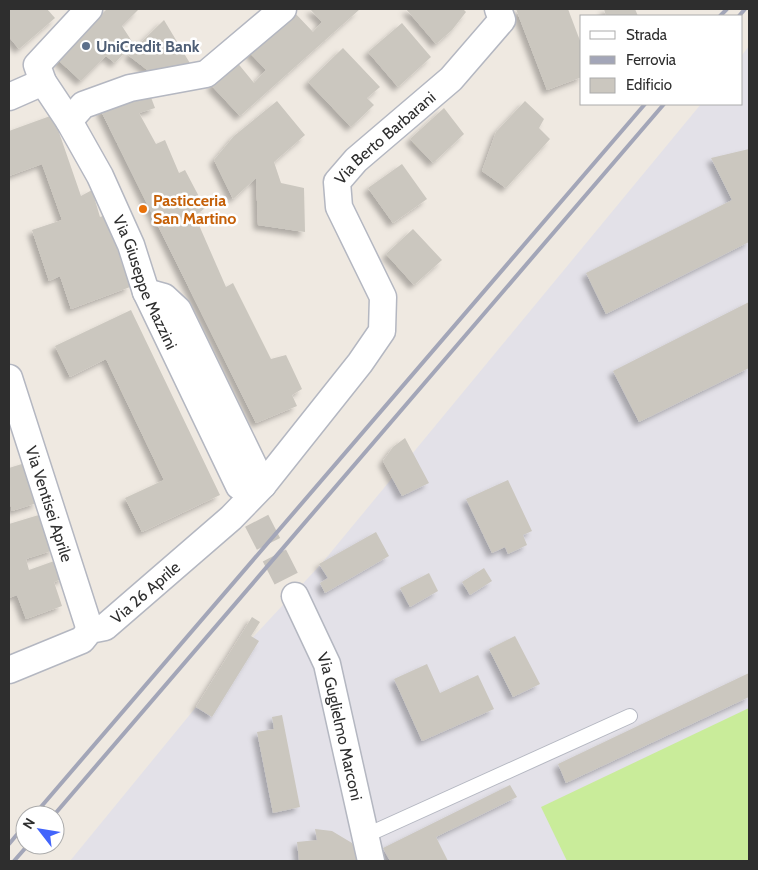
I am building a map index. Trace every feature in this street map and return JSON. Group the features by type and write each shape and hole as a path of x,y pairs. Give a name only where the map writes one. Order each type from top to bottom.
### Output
{"street":[{"path":"9,96 43,82 37,65 89,9"},
{"path":"69,121 83,105 130,88 206,74 283,9"},
{"name":"Via Berto Barbarani","path":"251,486 360,363 382,331 383,297 339,208 337,182 356,160 451,79 502,20 498,9"},
{"name":"Via Giuseppe Mazzini","path":"43,82 69,121 100,176 131,245 146,292 251,486"},
{"name":"Via Ventisei Aprile","path":"9,378 90,630"},
{"name":"Via 26 Aprile","path":"9,670 82,640 90,630 105,627 231,518 251,486"},
{"name":"Via Guglielmo Marconi","path":"296,596 327,664 372,861"}],"lane":[{"path":"367,835 630,716"}],"shaded area":[{"path":"749,46 749,861 70,861 255,635 322,563 700,105 743,105 743,54"}],"green space":[{"path":"749,708 749,861 567,861 541,807"}],"building":[{"path":"9,9 47,9 55,18 19,49 9,37"},
{"path":"107,9 139,9 122,26 133,43 115,63 106,56 81,81 56,58"},
{"path":"310,9 360,9 240,116 211,85 236,61 254,83 266,70 249,52 294,12 313,32 322,22"},
{"path":"406,9 463,9 466,12 452,30 436,44"},
{"path":"516,9 568,9 580,41 580,78 547,90"},
{"path":"604,9 635,9 638,15 606,15"},
{"path":"164,20 191,65 150,72 128,55"},
{"path":"402,23 431,57 398,87 368,52"},
{"path":"343,48 380,87 367,98 374,105 351,127 308,82"},
{"path":"149,92 155,108 139,113 156,144 165,140 179,173 185,170 205,208 195,216 226,287 233,283 271,359 286,355 302,389 292,395 297,406 256,423 100,109"},
{"path":"277,101 305,135 274,162 281,183 304,188 305,232 258,225 256,178 233,199 214,160 234,136"},
{"path":"525,101 544,119 539,128 550,139 506,188 482,171 496,132"},
{"path":"444,108 464,134 433,163 410,139"},
{"path":"53,115 81,196 92,190 100,217 106,215 130,287 71,309 60,276 49,281 32,230 62,220 42,164 9,176 9,131"},
{"path":"749,149 749,242 606,314 586,273 732,200 711,158"},
{"path":"402,164 427,199 393,223 368,188"},
{"path":"413,229 442,260 414,285 386,254"},
{"path":"749,302 749,368 639,422 613,371"},
{"path":"131,310 220,495 142,532 125,498 164,480 106,359 70,377 55,346"},
{"path":"405,438 429,483 402,496 383,461 393,447"},
{"path":"25,463 37,503 12,511 9,499 9,468"},
{"path":"508,480 532,531 523,535 527,545 508,554 505,547 492,553 466,499"},
{"path":"42,514 54,550 26,559 29,570 57,560 64,578 54,582 62,606 26,619 17,595 9,598 9,524"},
{"path":"376,532 389,556 325,593 320,583 328,578 319,564"},
{"path":"484,568 492,581 470,595 462,582"},
{"path":"429,573 438,591 410,607 400,588"},
{"path":"252,617 260,622 251,636 259,641 212,717 196,707"},
{"path":"515,636 540,684 513,697 489,649"},
{"path":"427,664 440,693 478,675 494,709 422,741 394,679"},
{"path":"749,673 749,697 566,783 558,764"},
{"path":"282,715 300,807 273,813 257,732 274,729 272,717"},
{"path":"510,785 517,797 436,837 448,861 390,861 383,848"},
{"path":"315,829 332,831 352,843 361,861 299,861 297,842 317,840"}],"tunnel":[{"path":"239,486 295,596"}],"railway":[{"path":"721,15 727,9"},
{"path":"740,15 745,9"},
{"path":"43,805 644,105"},
{"path":"63,805 663,105"},
{"path":"9,844 15,837"},
{"path":"14,861 19,855"}],"place":[{"name":"UniCredit Bank","path":"86,46"},
{"name":"Pasticceria San Martino","path":"143,209"}]}
